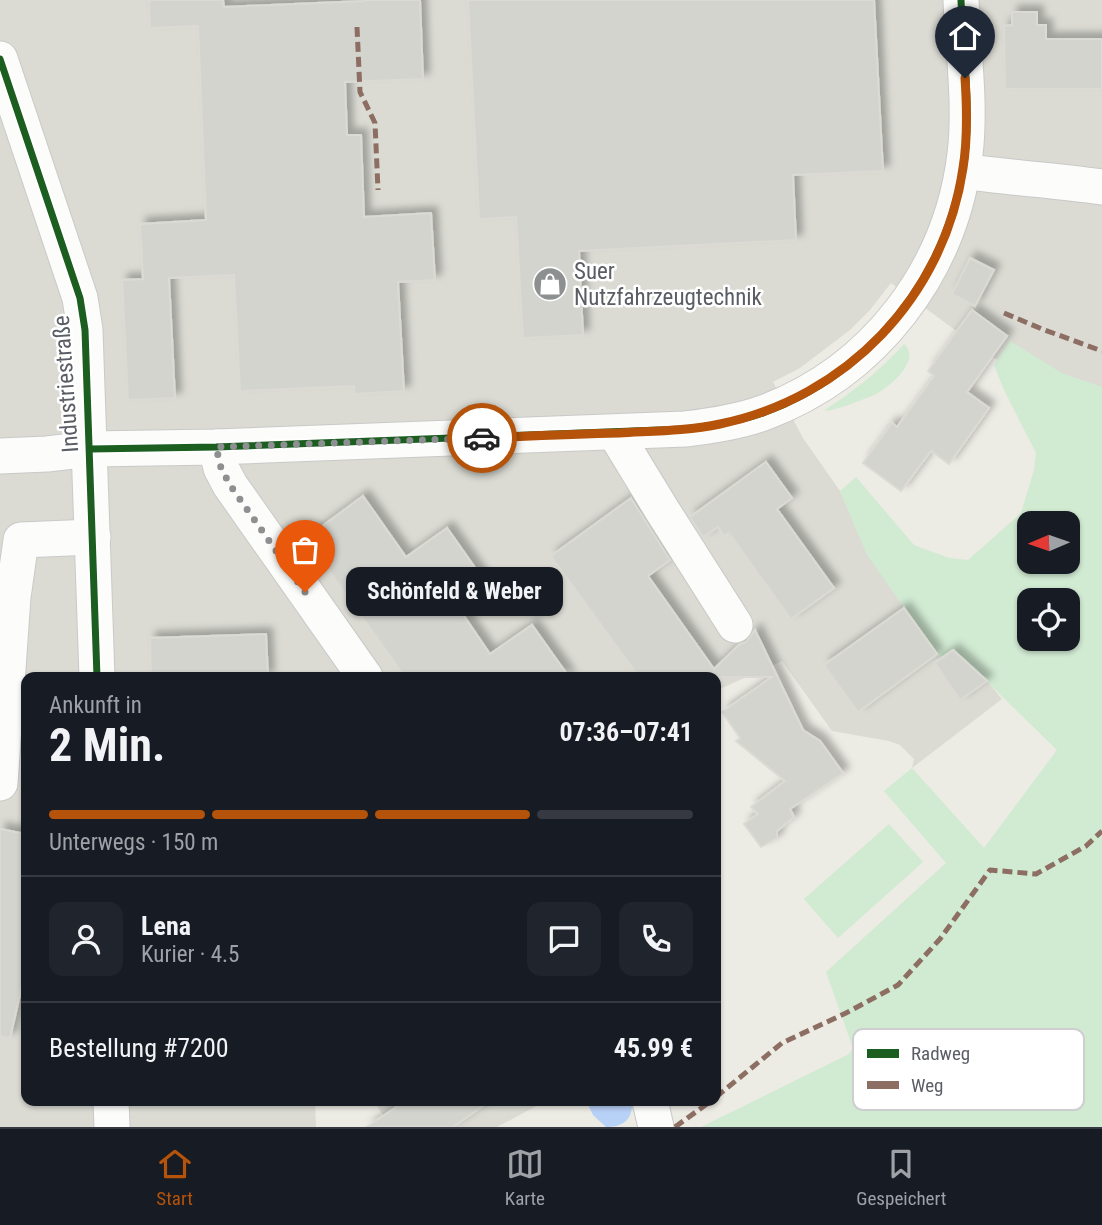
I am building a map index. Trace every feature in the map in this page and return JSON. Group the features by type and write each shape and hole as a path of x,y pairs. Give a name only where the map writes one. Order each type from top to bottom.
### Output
{"street":[{"path":"90,449 216,447 701,428 759,414 792,401 840,372 882,336 925,277 943,240 963,171 967,124 961,0"},
{"name":"Industriestraße","path":"0,59 80,298 85,330 97,672"},
{"path":"963,171 1102,187"},
{"path":"615,433 735,625"},
{"path":"216,447 221,468 230,485 361,672"},
{"name":"Industriestraße","path":"0,456 90,449"},
{"path":"0,783 13,597 20,540 93,537"},
{"path":"111,1106 111,1127"},
{"path":"651,1106 656,1127"}],"shaded area":[{"path":"0,0 1102,0 1102,424 1070,395 992,357 891,283 850,330 800,368 773,382 803,438 840,491 868,555 937,654 942,658 953,650 987,681 1002,699 912,768 914,759 900,745 832,731 782,661 721,689 721,672 21,672 21,1106 315,1106 316,1127 0,1127"},
{"path":"377,1106 537,1106 497,1127 392,1127"}],"green space":[{"path":"1010,341 1062,373 1102,387 1102,1127 701,1127 849,1054 853,1048 826,972 946,863 884,791 912,768 984,848 1057,750 953,650 942,658 937,654 867,555 840,491 856,477 914,545 949,558 968,560 1017,517 1017,574 1080,574 1080,511 1022,511 1034,470 1036,453 994,365"},
{"path":"904,344 909,358 901,373 888,386 857,402 825,410 867,380"},
{"path":"889,824 923,862 838,938 804,899"}],"water":[{"path":"588,1106 632,1106 629,1117 618,1125 606,1127 593,1115"}],"building":[{"path":"149,0 223,0 224,7 420,0 423,79 345,82 347,135 361,135 364,217 431,213 435,280 398,282 404,391 354,394 354,386 240,391 234,275 169,278 175,398 128,400 122,280 143,279 140,224 206,220 198,26 150,28"},
{"path":"468,0 874,0 883,171 793,175 796,240 579,251 583,335 523,338 516,217 479,219"},
{"path":"1012,12 1037,12 1037,25 1046,25 1046,39 1102,39 1102,89 1005,89 1004,26 1012,25"},
{"path":"970,258 994,270 975,306 952,294"},
{"path":"972,310 1007,336 967,392 989,408 949,464 931,451 901,491 863,463 892,423 897,427 934,376 928,371"},
{"path":"766,462 792,498 777,509 834,588 791,619 729,533 724,536 718,527 703,537 690,517"},
{"path":"363,496 406,557 447,528 490,589 460,610 490,654 532,625 565,672 401,672 306,538"},
{"path":"631,498 670,560 648,576 714,669 740,644 746,642 755,630 803,730 820,741 843,773 790,809 794,817 777,831 777,838 761,847 744,824 758,814 751,807 785,781 736,741 740,738 722,712 772,677 721,677 721,672 635,672 551,556"},
{"path":"904,608 937,654 858,712 824,665"},
{"path":"266,634 268,672 151,672 150,638"},
{"path":"953,650 987,681 960,700 935,663"},
{"path":"0,829 21,833 21,991 10,1038 0,1036"},
{"path":"398,1106 483,1106 453,1127 367,1127"}],"marked path":[{"path":"357,27 360,92 375,123 378,190"},
{"path":"1004,313 1102,351"},
{"path":"721,1093 782,1043 898,985 940,939 990,870 1036,874 1086,846 1102,831"},
{"path":"675,1127 704,1106"}],"cycle path":[{"path":"90,449 216,447 685,429 754,416 803,395 839,372 872,344 900,312 924,277 943,238 957,197 967,136 961,0"},
{"path":"0,59 80,298 85,330 97,672"}],"way so far":[{"path":"305,592 230,485 221,468 216,447 482,438"}],"place":[{"name":"Suer Nutzfahrzeugtechnik","path":"550,284"},
{"name":"Schönfeld & Weber","path":"305,592"}],"route":[{"path":"482,438 634,432 719,425 774,409 840,372 882,336 899,315 925,277 943,240 963,171 967,137 965,78"}]}
